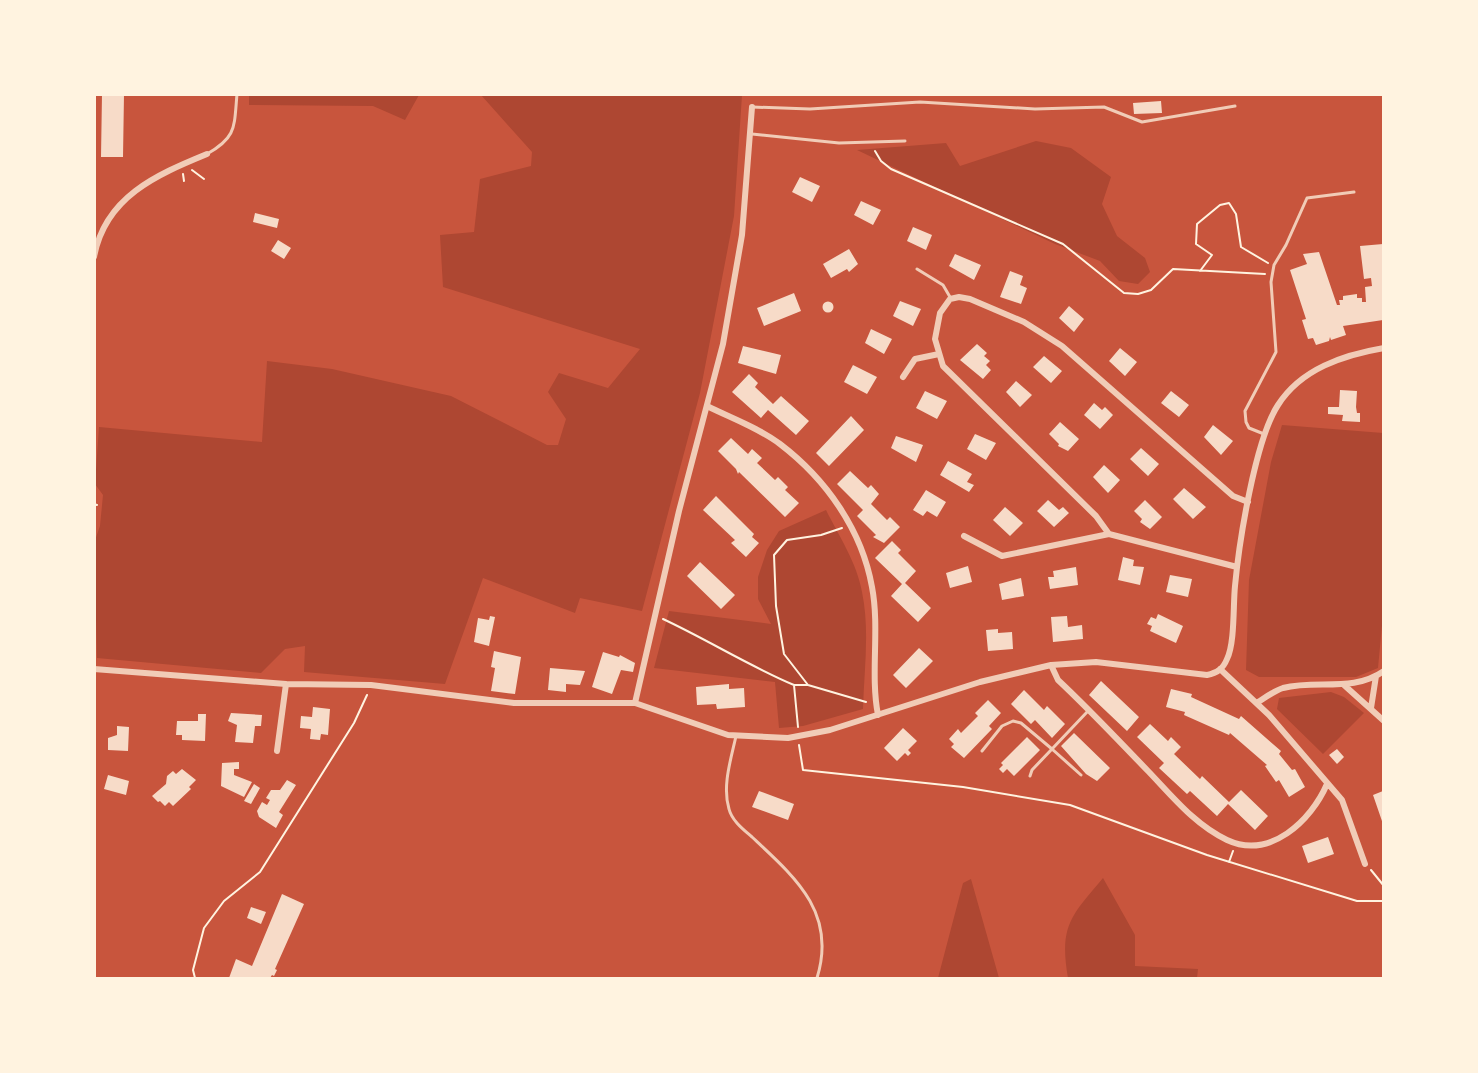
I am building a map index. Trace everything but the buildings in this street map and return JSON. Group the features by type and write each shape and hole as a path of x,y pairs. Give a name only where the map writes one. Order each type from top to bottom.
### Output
{"street":[{"path":"635,704 723,344 742,235 752,107"},
{"path":"94,257 106,222 131,192 159,174 207,154"},
{"path":"1108,534 1096,516 943,366 935,339 940,314 950,299 958,297 1024,322 1062,346 1233,496 1248,502"},
{"path":"94,669 286,684 371,685 514,703 635,704 736,736 799,736 878,715 981,682 1051,665 1096,662 1207,675 1220,669 1228,658 1237,567 1248,502 1265,434 1278,404 1303,378 1344,357 1383,348"},
{"path":"903,377 915,359 939,354"},
{"path":"707,406 779,443 830,492 851,525 860,545 872,587 878,715"},
{"path":"964,536 1002,556 1108,534 1237,567"},
{"path":"1051,665 1058,680 1089,709 1196,821 1228,840 1244,845 1264,844 1287,835 1309,815 1327,784"},
{"path":"1220,669 1258,702 1342,800 1365,864"},
{"path":"1258,702 1284,688 1344,685 1376,676 1383,670"},
{"path":"1371,708 1376,676"},
{"path":"277,751 286,684"},
{"path":"1344,685 1383,721"}],"lane":[{"path":"207,154 222,146 231,136 237,94"},
{"path":"752,107 810,109 920,102 1035,109 1104,107 1142,122 1234,106"},
{"path":"750,134 839,143 905,141"},
{"path":"1265,434 1249,428 1245,411 1276,352 1272,275 1274,265 1286,246 1307,198 1354,192"},
{"path":"917,269 943,285 950,299"},
{"path":"1030,776 1032,770 1089,709"},
{"path":"982,751 1002,726 1013,721 1021,723 1081,775"},
{"path":"736,736 728,771 729,811 738,824 796,878 806,891 815,909 821,935 822,964 817,978"}],"path":[{"path":"874,142 875,153 891,169 1063,244 1124,293 1138,294 1151,290 1173,269 1272,275"},
{"path":"1200,271 1212,255 1196,244 1197,224 1220,205 1229,203 1236,214 1241,247 1246,252 1274,265"},
{"path":"808,685 784,654 776,606 774,555 787,540 821,535 851,525"},
{"path":"655,616 719,646 751,667 794,685 808,685 862,700 876,707"},
{"path":"195,978 193,970 204,928 224,901 260,872 354,723 371,685"},
{"path":"794,685 803,770 963,787 1070,805 1207,855 1357,901 1383,901"},
{"path":"1365,864 1383,886"}],"shaded area":[{"path":"249,94 419,95 405,120 373,106 249,105"},
{"path":"481,95 742,95 734,216 700,393 642,611 580,598 575,613 483,578 445,684 304,672 305,646 285,649 261,673 97,658 94,543 100,526 103,495 95,484 99,427 262,442 267,361 332,369 451,396 547,445 558,445 566,419 548,392 559,373 608,388 640,349 443,287 440,235 474,232 480,179 531,166 532,152"},
{"path":"1036,141 1071,148 1111,177 1102,204 1117,236 1145,258 1150,272 1138,284 1119,281 1100,261 1055,244 857,150 946,143 960,166"},
{"path":"1282,425 1383,433 1384,604 1378,668 1356,677 1259,677 1246,670 1249,580 1271,462"},
{"path":"826,510 852,560 860,581 866,636 863,709 803,726 779,728 775,682 654,668 669,611 771,624 758,599 758,577 767,550 779,531"},
{"path":"1331,692 1344,697 1364,713 1323,754 1277,709 1279,698"},
{"path":"1103,878 1135,935 1135,966 1198,969 1197,978 1068,978 1065,946 1070,923 1083,902"},
{"path":"971,879 999,978 938,978 963,883"}]}
